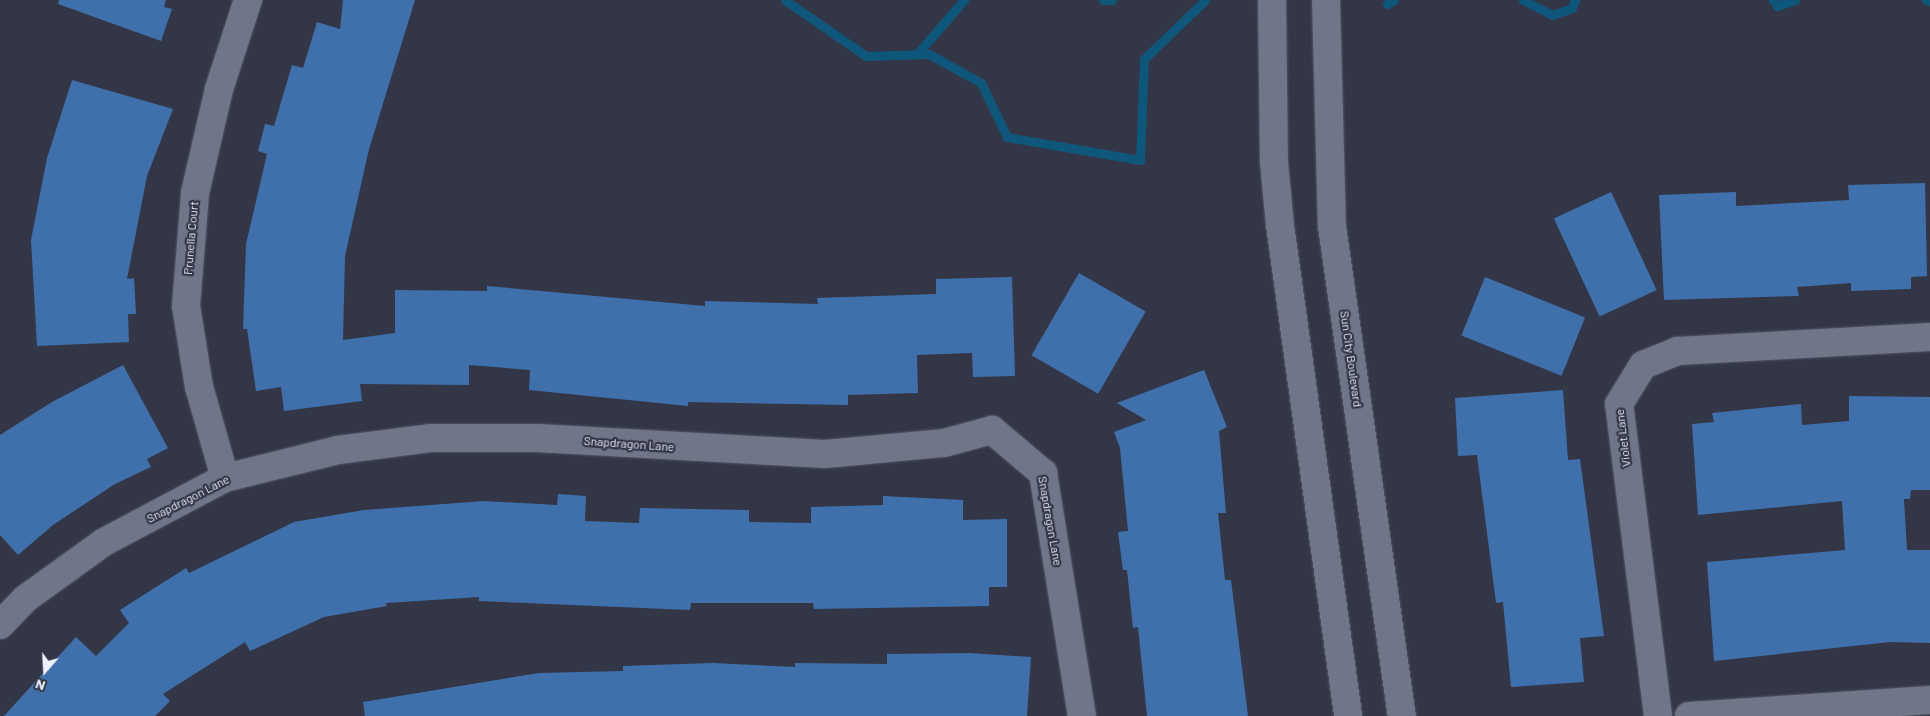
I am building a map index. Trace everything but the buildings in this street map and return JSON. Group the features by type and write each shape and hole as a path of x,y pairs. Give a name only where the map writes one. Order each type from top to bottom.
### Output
{"street":[{"name":"Prunella Court","path":"225,478 199,387 186,306 195,193 219,89 248,0"},
{"path":"1272,0 1274,162 1280,225 1348,716"},
{"name":"Sun City Boulevard","path":"1326,0 1332,226 1402,716"},
{"name":"Violet Lane","path":"1658,716 1619,404 1643,365 1678,351 1930,337"},
{"name":"Snapdragon Lane","path":"0,625 25,599 104,542 225,478 338,450 430,438 537,438 826,454 944,443 992,430 1043,473 1082,716"},
{"path":"1689,716 1930,700"}],"waterway":[{"path":"785,0 866,56 929,54 981,83 1007,137 1140,160 1144,59 1205,0"},
{"path":"917,54 964,0"},
{"path":"1103,0 1112,0"},
{"path":"1387,4 1394,0"},
{"path":"1523,0 1552,15 1572,8 1575,0"},
{"path":"1773,0 1777,6 1795,0"},
{"path":"1926,0 1930,1"}]}
